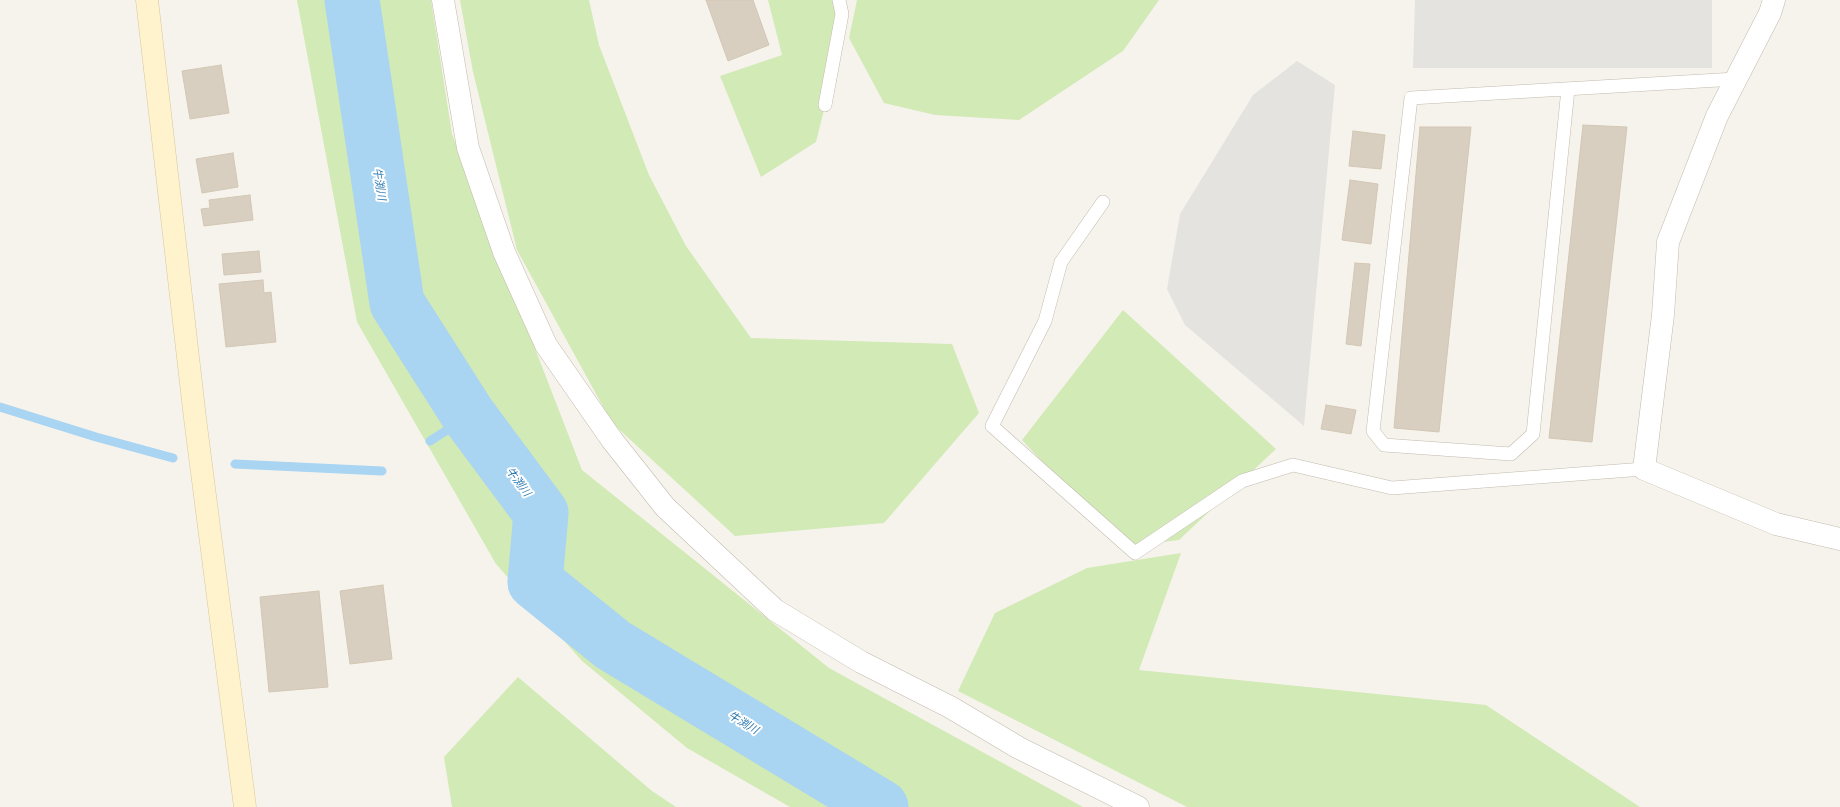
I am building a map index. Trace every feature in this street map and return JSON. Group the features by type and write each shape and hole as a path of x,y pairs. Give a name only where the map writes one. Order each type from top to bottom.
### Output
{"street":[{"path":"147,0 195,418 245,807"},
{"path":"442,0 468,148 504,252 546,345 612,440 665,508 775,610 861,662 950,707 1020,748 1138,807"},
{"path":"1774,0 1770,13 1717,116 1668,242 1662,315 1644,469 1776,524 1840,539"}],"lane":[{"path":"825,105 842,14 839,0"},
{"path":"1568,89 1533,434 1511,454 1384,445 1374,431 1411,98 1736,79"},
{"path":"1103,202 1062,262 1045,321 992,426 1134,553 1242,481 1293,465 1392,488 1644,469"}],"green space":[{"path":"297,0 431,0 452,134 582,470 829,668 1083,807 790,807 687,748 582,661 496,564 357,322"},
{"path":"460,0 589,0 599,45 649,175 686,246 751,338 952,344 979,413 884,523 735,536 612,423 517,250 473,72"},
{"path":"768,0 843,0 835,66 816,142 761,177 720,76 782,55"},
{"path":"857,0 1159,0 1123,51 1019,120 935,115 884,103 849,38"},
{"path":"1123,310 1276,449 1179,540 1122,547 1022,440"},
{"path":"1181,553 1139,670 1486,705 1640,807 1187,807 958,691 995,613 1087,568"},
{"path":"518,677 652,791 676,807 452,807 444,757"}],"shaded area":[{"path":"1415,0 1712,0 1712,68 1413,68"},
{"path":"1297,61 1335,85 1304,426 1185,325 1167,289 1180,214 1253,95"}],"building":[{"path":"706,0 753,0 769,45 728,61"},
{"path":"221,65 229,113 190,119 182,71"},
{"path":"1583,125 1627,127 1592,442 1549,438"},
{"path":"1420,127 1471,127 1439,432 1394,428"},
{"path":"1353,131 1385,135 1381,169 1349,166"},
{"path":"233,153 238,187 202,193 196,159"},
{"path":"1350,180 1378,184 1371,244 1342,240"},
{"path":"250,195 253,220 204,226 201,209 210,208 209,200"},
{"path":"259,251 261,272 224,275 222,254"},
{"path":"1355,263 1370,264 1361,346 1346,344"},
{"path":"263,280 264,293 271,292 276,342 226,347 219,284"},
{"path":"1326,405 1356,410 1351,434 1321,429"},
{"path":"383,585 392,659 350,664 340,591"},
{"path":"319,591 328,687 269,692 260,597"}],"waterway":[{"name":"牛渕川","path":"352,0 397,303 469,416 541,513 535,582 613,645 881,807"},
{"path":"0,407 96,437 173,458"},
{"path":"430,441 469,416"},
{"path":"235,464 382,471"}]}
